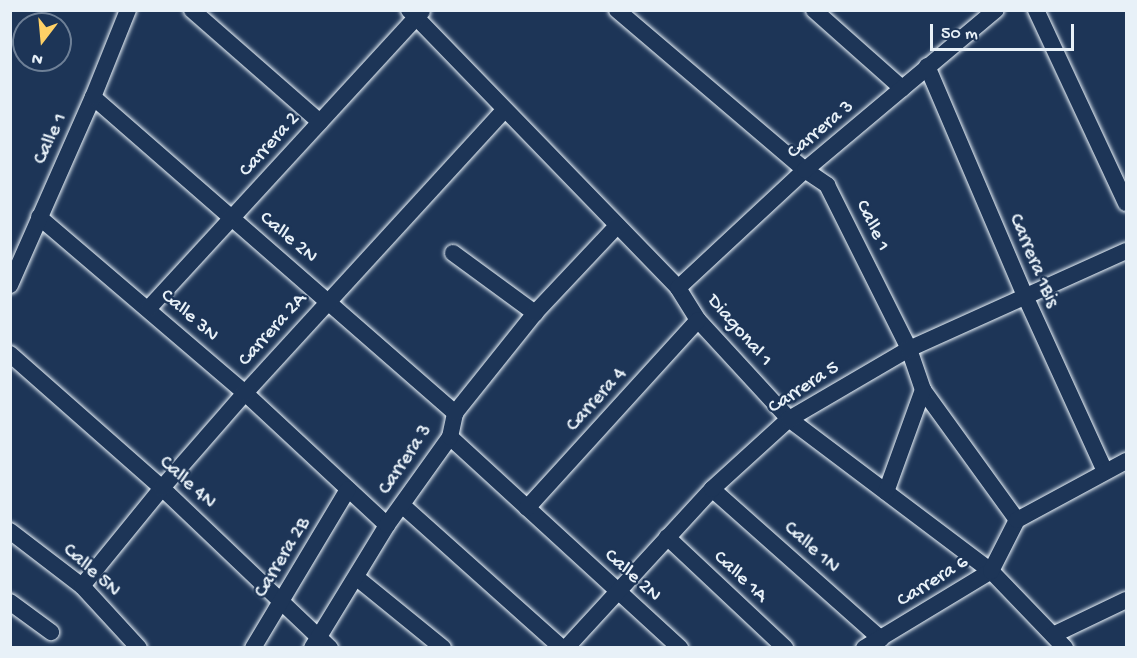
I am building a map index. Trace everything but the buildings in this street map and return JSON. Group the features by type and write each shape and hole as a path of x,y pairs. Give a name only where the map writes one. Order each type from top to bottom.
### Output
{"street":[{"name":"Calle 1","path":"10,285 93,97 128,10"},
{"path":"192,10 320,122"},
{"name":"Calle 1","path":"617,10 805,170 826,185 836,199 909,350 923,390 1017,520"},
{"path":"814,10 902,88"},
{"name":"Carrera 3","path":"678,288 805,170 996,10"},
{"path":"1036,10 1126,203"},
{"name":"Carrera 2","path":"149,309 416,13"},
{"name":"Diagonal 1","path":"416,13 504,110 678,288 698,320 789,418 991,571 1065,648"},
{"name":"Carrera 1Bis","path":"927,66 1026,298 1104,471"},
{"name":"Calle 2N","path":"93,97 455,413"},
{"name":"Carrera 2A","path":"81,586 245,393 504,110"},
{"name":"Calle 3N","path":"39,217 245,393 387,525"},
{"name":"Carrera 3","path":"321,644 387,525 450,437 455,413 536,313 617,226"},
{"name":"Carrera 5","path":"564,648 712,489 789,418 909,350 1126,250"},
{"path":"453,253 536,313"},
{"name":"Carrera 4","path":"527,508 698,320"},
{"name":"Calle 4N","path":"10,354 162,488 283,600 321,644"},
{"path":"886,492 923,390"},
{"name":"Calle 2N","path":"450,437 680,648"},
{"path":"1017,520 1126,461"},
{"name":"Carrera 2B","path":"253,648 348,489"},
{"name":"Calle 1N","path":"712,489 881,639"},
{"path":"402,505 564,648"},
{"name":"Carrera 6","path":"864,648 991,571 1017,520"},
{"name":"Calle 5N","path":"10,531 81,586 139,648"},
{"name":"Calle 1A","path":"667,537 785,648"},
{"path":"357,578 443,648"},
{"path":"1053,635 1126,600"},
{"path":"10,602 51,632"}]}
